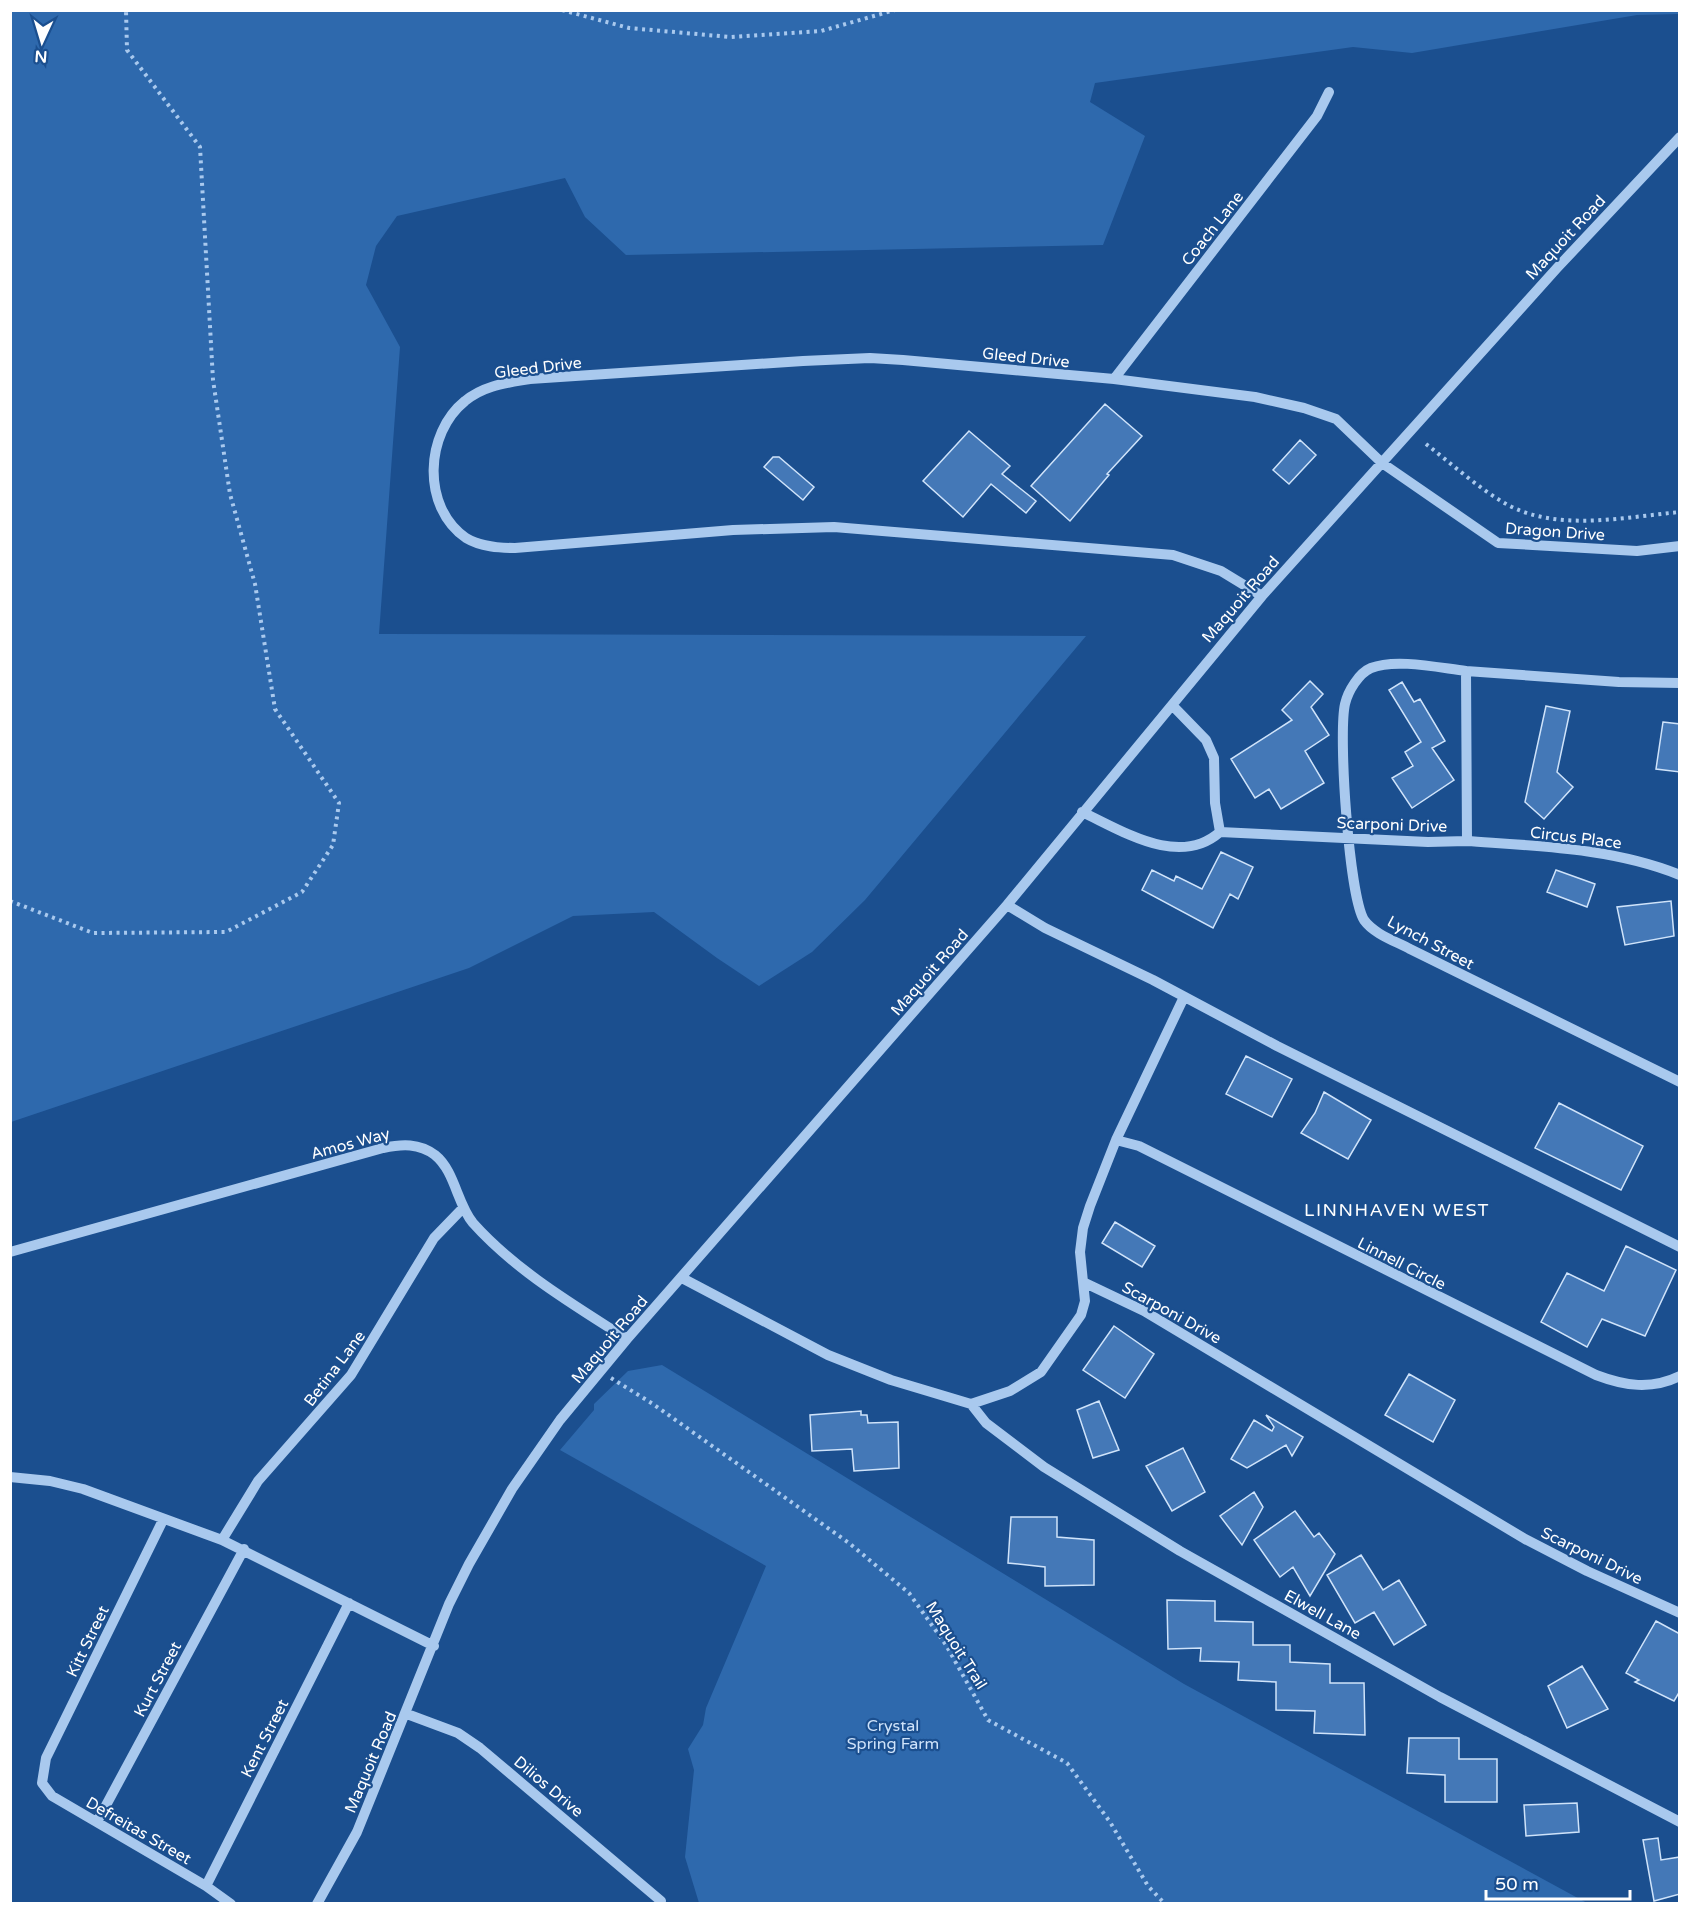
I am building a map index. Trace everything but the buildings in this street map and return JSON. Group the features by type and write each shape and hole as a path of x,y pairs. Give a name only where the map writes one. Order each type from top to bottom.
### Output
{"street":[{"name":"Coach Lane","path":"1114,379 1317,116 1329,92"},
{"name":"Maquoit Road","path":"317,1904 357,1832 469,1564 512,1489 560,1420 627,1339 1007,905 1262,596 1557,268 1680,137"},
{"name":"Gleed Drive","path":"1262,596 1221,571 1173,555 834,527 733,530 572,545 499,548 467,538 454,527 437,492 434,471 435,449 441,429 453,412 482,390 498,384 530,379 870,358 1114,379 1255,397 1304,408 1336,419 1382,463"},
{"name":"Dragon Drive","path":"1382,463 1498,543 1637,550 1680,546"},
{"name":"Lynch Street","path":"1466,671 1404,664 1371,668 1354,682 1345,702 1343,725 1345,793 1356,901 1365,921 1379,933 1680,1082"},
{"path":"1466,671 1607,681 1680,683"},
{"name":"Scarponi Drive","path":"1220,832 1350,839 1467,840 1466,671"},
{"path":"1082,812 1115,829 1162,847 1196,846 1220,832 1215,803 1214,758 1206,740 1172,705"},
{"name":"Circus Place","path":"1467,840 1597,854 1664,868 1680,875"},
{"path":"1007,905 1045,928 1680,1247"},
{"path":"682,1278 828,1355 891,1380 971,1404 1010,1391 1041,1372 1081,1315 1085,1301 1080,1252 1083,1228 1116,1140 1184,997"},
{"name":"Linnell Circle","path":"1116,1140 1139,1146 1596,1375 1630,1385 1666,1382 1680,1376"},
{"name":"Amos Way","path":"10,1252 401,1144 420,1146 437,1156 449,1174 463,1208 492,1243 549,1288 627,1339"},
{"name":"Betina Lane","path":"222,1540 258,1481 351,1376 434,1238 463,1208"},
{"name":"Scarponi Drive","path":"1083,1282 1144,1311 1525,1539 1587,1571 1680,1612"},
{"name":"Elwell Lane","path":"971,1404 986,1422 1044,1467 1170,1545 1440,1696 1680,1822"},
{"path":"10,1477 50,1481 83,1490 222,1540 434,1646"},
{"name":"Kitt Street","path":"42,1775 46,1758 163,1520"},
{"name":"Kurt Street","path":"97,1822 244,1549"},
{"name":"Kent Street","path":"206,1886 349,1603"},
{"name":"Dilios Drive","path":"407,1714 458,1732 480,1748 661,1901"},
{"name":"Defreitas Street","path":"42,1775 45,1790 52,1796 206,1886 231,1904"}],"path":[{"path":"10,902 93,933 226,932 302,892 333,845 339,802 275,709 255,584 230,494 213,380 200,147 127,50 126,10"},
{"path":"562,10 629,28 730,37 821,31 895,10"},
{"path":"1149,10 1158,10"},
{"path":"1426,444 1508,505 1539,517 1574,521 1680,512"},
{"name":"Maquoit Trail","path":"600,1372 653,1404 849,1543 909,1593 946,1645 988,1720 1066,1763 1110,1822 1148,1886 1166,1904"}],"green space":[{"path":"1679,10 1679,14 1637,15 1412,53 1353,47 1095,83 1090,102 1145,136 1103,245 626,255 585,217 565,178 397,216 376,246 366,285 400,347 379,634 1086,636 865,900 812,952 759,986 654,912 573,916 469,968 11,1122 11,11"},
{"name":"Crystal Spring Farm","path":"662,1365 1184,1684 1587,1903 699,1903 685,1857 694,1770 688,1749 703,1725 706,1708 766,1566 560,1450 594,1410 594,1404 628,1371"}],"district":[{"name":"LINNHAVEN WEST","path":"1397,1210"}]}
